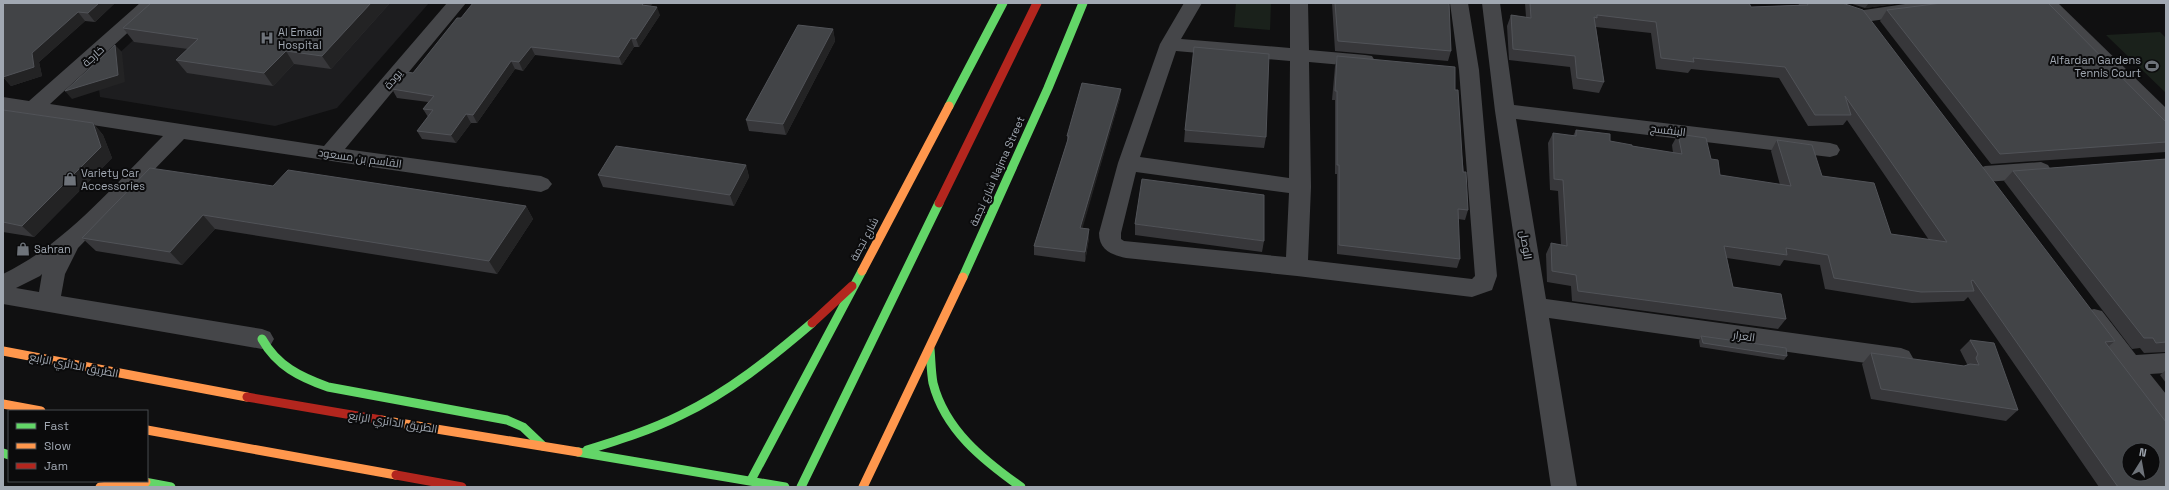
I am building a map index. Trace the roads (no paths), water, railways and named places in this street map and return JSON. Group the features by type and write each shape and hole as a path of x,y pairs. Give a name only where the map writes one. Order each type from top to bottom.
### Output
{"main road":[{"name":"شارع نجمة","path":"752,485 852,286 1004,3"},
{"path":"801,487 1037,3"},
{"name":"شارع نجمة Najma Street","path":"930,349 1048,88 1083,3"},
{"path":"581,452 650,431 688,414 752,372 789,344 852,286"},
{"path":"262,339 266,353 283,367 300,377 328,387 507,420 523,427 543,446"},
{"path":"863,487 930,349"},
{"path":"930,349 933,381 936,394 948,421 959,437 984,460 1021,487"},
{"name":"الطريق الدائري الرابع","path":"3,351 304,408 581,452 752,485 785,487"},
{"path":"3,404 36,410"},
{"path":"148,430 462,487"},
{"path":"100,487 142,482 170,487"}],"street":[{"name":"خارجة","path":"34,108 151,3"},
{"name":"يودة","path":"329,154 457,3"},
{"path":"1193,3 1169,44 1128,163 1110,233 1112,244 1118,248 1297,267 1472,288 1484,284 1486,276 1461,69 1459,3"},
{"path":"1297,267 1300,187 1299,3"},
{"name":"الوصل","path":"1491,3 1505,111 1564,487"},
{"path":"1879,35 1856,13 1938,4 1969,3"},
{"path":"2047,3 2166,120"},
{"path":"1169,44 1385,63"},
{"name":"القاسم بن مسعود","path":"3,104 329,154 541,184"},
{"name":"البنفسج","path":"1505,111 1830,150"},
{"path":"50,304 50,289 53,274 60,258 74,239 180,131"},
{"path":"1128,163 1300,187"},
{"path":"1999,193 1980,168 2064,168"},
{"path":"3,284 32,270 74,239"},
{"path":"3,295 262,339"},
{"path":"2081,301 2166,413"},
{"name":"العرار","path":"1535,307 1922,361"},
{"path":"2129,365 2166,363"}],"place":[{"name":"Al Emadi Hospital","path":"267,38"},
{"name":"Alfardan Gardens Tennis Court","path":"2152,66"},
{"name":"Variety Car Accessories","path":"70,179"},
{"name":"Sahran","path":"23,249"}]}
